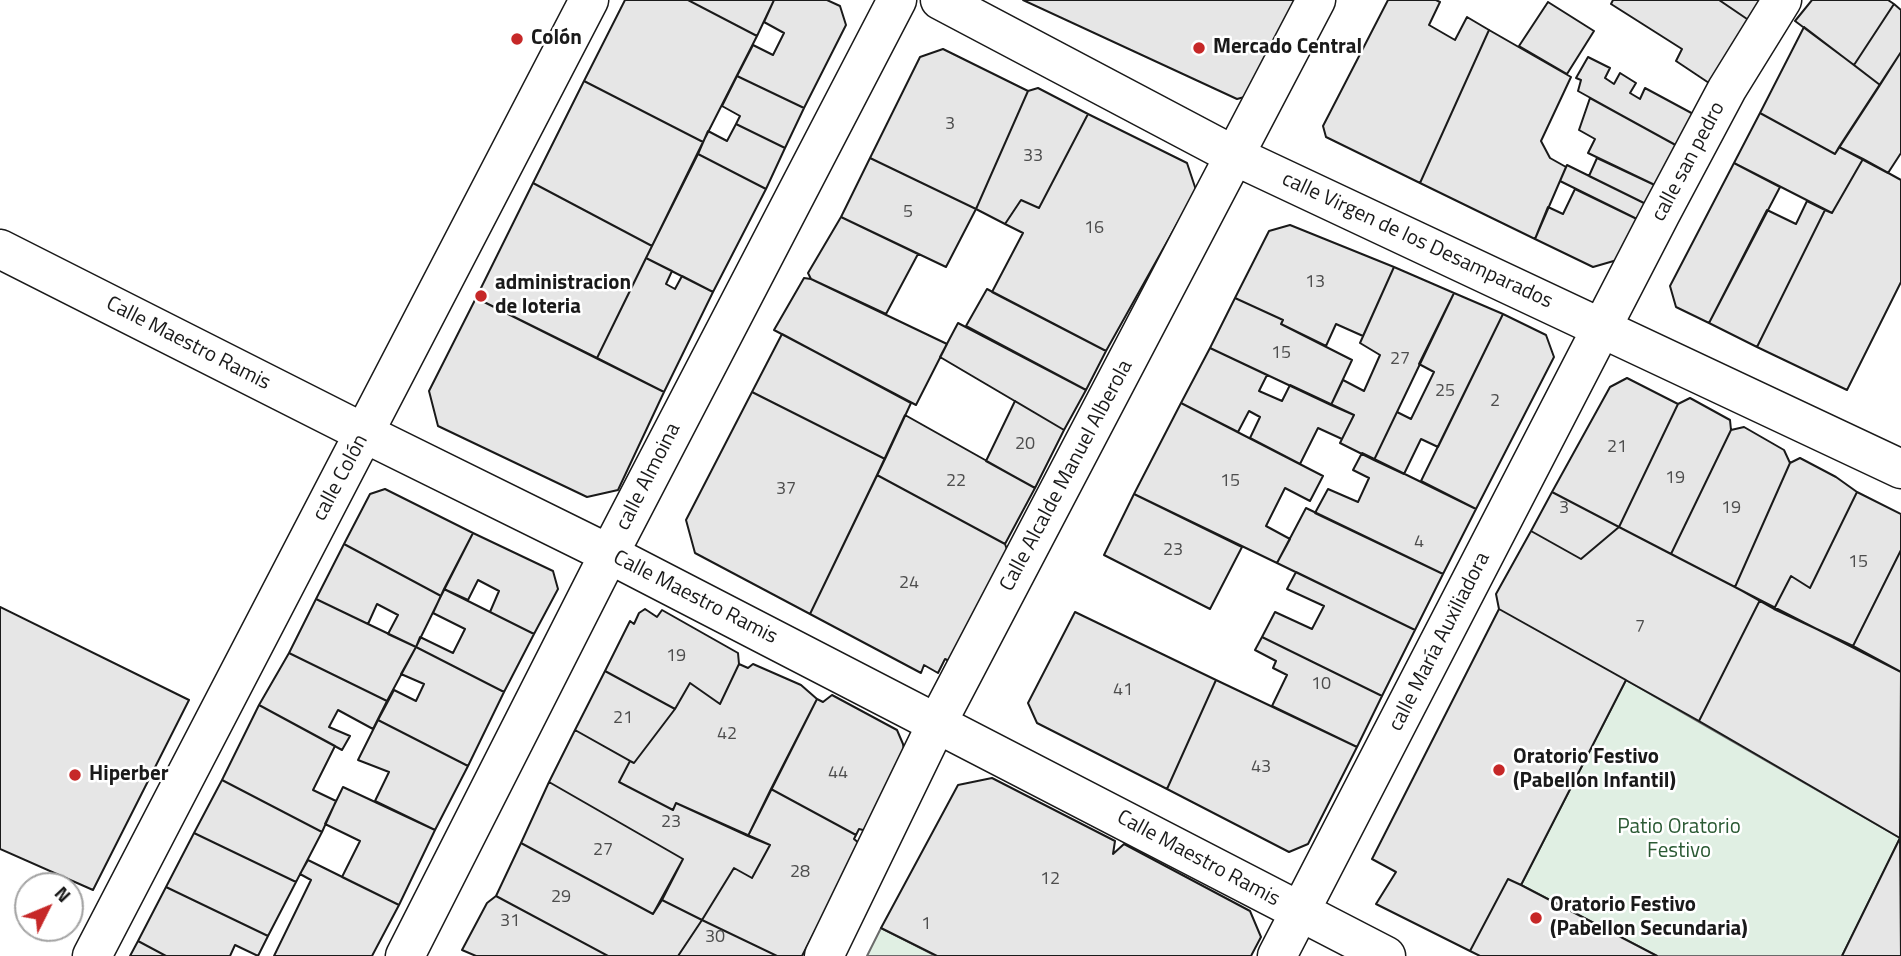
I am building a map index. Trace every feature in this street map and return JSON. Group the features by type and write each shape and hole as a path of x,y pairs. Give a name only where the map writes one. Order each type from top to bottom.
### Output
{"street":[{"name":"calle Colón","path":"92,956 589,0"},
{"name":"calle Almoina","path":"405,956 609,554 897,0"},
{"name":"calle Virgen de los Desamparados","path":"940,0 1235,156 1901,469"},
{"name":"Calle Alcalde Manuel Alberola","path":"824,956 937,723 1317,0"},
{"name":"calle san pedro","path":"1603,328 1727,89 1782,0"},
{"name":"Calle Maestro Ramis","path":"0,249 609,554 1386,956"},
{"name":"calle María Auxiliadora","path":"1277,956 1603,328"}],"green space":[{"name":"Patio Oratorio Festivo","path":"1626,680 1900,838 1842,956 1657,956 1521,885"},
{"path":"881,928 936,956 867,956"}],"building":[{"path":"625,0 688,0 757,36 703,142 584,81"},
{"path":"688,0 774,0 757,36"},
{"path":"774,0 827,0 840,6 846,25 804,108 737,76 753,45 773,55 784,33 764,22"},
{"name":"Mercado Central","path":"1023,0 1296,0 1248,96 1237,99"},
{"path":"1388,0 1440,2 1429,25 1455,40 1467,17 1489,30 1420,183 1326,137 1323,126"},
{"path":"1613,0 1719,0 1750,21 1709,83 1676,61 1682,49 1611,4"},
{"path":"1719,0 1765,0 1750,21"},
{"path":"1812,0 1888,0 1894,4 1854,65 1795,21"},
{"path":"1548,2 1594,31 1567,74 1519,46"},
{"path":"1894,4 1901,10 1901,52 1880,85 1854,65"},
{"path":"1804,27 1880,85 1835,154 1760,113"},
{"path":"1489,30 1571,77 1541,141 1550,158 1566,167 1535,239 1420,183"},
{"path":"943,49 1028,91 976,209 870,158 920,57"},
{"path":"1901,52 1901,153 1888,173 1839,147"},
{"path":"1588,57 1610,68 1605,78 1614,84 1620,73 1636,83 1630,93 1640,99 1645,88 1697,116 1681,148 1578,91 1581,80 1576,78"},
{"path":"737,76 804,108 785,148 736,124 740,116 722,106"},
{"path":"584,81 703,142 652,246 533,183"},
{"path":"1038,88 1088,114 1039,208 1021,200 1005,224 976,209 1028,91"},
{"path":"1590,98 1681,148 1661,188 1588,153 1595,139 1579,130"},
{"path":"1760,113 1835,154 1839,147 1863,159 1832,213 1734,163"},
{"path":"1088,114 1187,163 1196,190 1106,351 992,292 1023,233 1005,224 1021,200 1039,208"},
{"path":"736,124 785,148 766,189 698,154 708,131 727,141"},
{"path":"698,154 766,189 713,292 646,258"},
{"path":"870,158 976,209 946,267 841,217"},
{"path":"1597,158 1661,188 1650,206 1589,176"},
{"path":"1863,159 1901,180 1901,282 1847,390 1757,347 1825,210 1832,213"},
{"path":"1734,163 1780,187 1709,323 1676,307 1670,286"},
{"path":"1567,165 1650,206 1643,222 1560,181"},
{"path":"533,183 652,246 597,358 476,298"},
{"path":"1575,189 1643,222 1624,258 1593,267 1535,239 1548,207 1563,214"},
{"path":"1807,201 1825,210 1757,347 1709,323 1767,210 1796,224"},
{"path":"841,217 918,254 886,314 811,279 808,273"},
{"path":"1290,225 1394,267 1363,336 1336,324 1326,346 1281,324 1283,320 1235,298 1269,231"},
{"path":"646,258 672,271 666,284 675,289 682,276 713,292 664,392 597,358"},
{"path":"1394,267 1454,293 1374,460 1340,443 1354,415 1331,405 1343,380 1364,391 1380,355 1360,343"},
{"path":"804,278 947,344 916,405 774,330"},
{"path":"987,289 1106,351 1086,390 966,326"},
{"path":"1454,293 1503,314 1438,447 1421,439 1404,474 1374,460 1397,412 1411,419 1434,372 1419,364"},
{"path":"476,298 664,392 618,490 587,497 438,426 429,391"},
{"path":"1235,298 1283,320 1281,324 1352,360 1331,405 1210,348"},
{"path":"1503,314 1546,335 1554,357 1476,509 1421,481"},
{"path":"958,323 1086,390 1064,430 940,357"},
{"path":"782,334 911,403 885,459 752,392"},
{"path":"1210,348 1267,375 1259,391 1282,401 1290,385 1354,415 1342,439 1318,428 1300,464 1250,438 1260,417 1249,411 1238,432 1181,403"},
{"path":"1627,378 1678,404 1619,527 1552,492 1610,387"},
{"path":"752,392 885,459 810,614 695,553 686,520"},
{"path":"1690,398 1730,420 1731,430 1671,554 1619,527 1678,404"},
{"path":"1015,401 1064,430 1035,488 986,461"},
{"path":"1181,403 1323,476 1310,501 1285,488 1266,526 1290,539 1277,563 1134,494"},
{"path":"905,415 1035,488 1005,544 877,475"},
{"path":"1744,427 1784,450 1790,463 1735,587 1671,554 1731,430"},
{"path":"1362,453 1476,509 1443,574 1315,513 1328,489 1358,502 1369,478 1353,470"},
{"path":"1800,458 1836,477 1857,492 1810,588 1791,576 1774,609 1735,587 1790,463"},
{"path":"877,475 1005,544 1009,555 952,662 945,659 938,673 924,665 921,673 810,614"},
{"path":"385,489 473,533 441,596 344,544 370,494"},
{"path":"1552,492 1619,527 1581,559 1531,531"},
{"path":"1857,492 1901,514 1901,550 1853,646 1774,609 1791,576 1810,588"},
{"path":"1134,494 1242,547 1210,609 1104,555"},
{"path":"1306,508 1443,574 1415,630 1277,563"},
{"path":"1619,527 1760,600 1699,721 1499,609 1496,594 1531,531 1581,559"},
{"path":"473,533 553,571 558,589 534,634 490,612 499,591 478,580 468,600 444,589"},
{"path":"344,544 441,596 416,647 388,634 398,615 377,604 368,624 316,599"},
{"path":"1901,550 1901,672 1853,646"},
{"path":"1296,572 1415,630 1382,696 1262,637 1275,612 1312,629 1324,606 1287,589"},
{"path":"444,589 534,634 504,692 416,647 420,637 453,653 465,629 433,613"},
{"path":"316,599 416,647 387,701 289,653"},
{"path":"1760,600 1901,672 1900,838 1699,721"},
{"name":"Hiperber","path":"0,607 189,700 93,890 84,886 84,872 52,872 0,849"},
{"path":"645,609 657,617 662,610 738,653 739,664 720,704 690,683 675,709 605,671 630,621 634,624 639,613"},
{"name":"Oratorio Festivo (Pabellon Infantil)","path":"1499,609 1626,680 1521,885 1508,879 1470,951 1376,904 1396,872 1372,859"},
{"path":"1075,612 1216,680 1167,789 1037,723 1028,703"},
{"path":"1262,637 1382,696 1357,747 1272,706 1287,675 1273,668 1276,661 1255,650"},
{"path":"416,647 504,692 468,766 378,720 394,690 416,701 424,684 401,674"},
{"path":"289,653 387,701 373,729 338,710 329,727 350,736 342,750 259,705"},
{"path":"739,664 748,668 753,664 801,685 817,699 748,836 676,803 673,810 619,782 630,761 634,763 675,709 690,683 720,704"},
{"path":"605,671 675,709 634,763 575,730"},
{"path":"1216,680 1357,747 1308,844 1289,852 1167,789"},
{"path":"832,695 897,730 903,744 905,758 867,831 859,829 856,835 771,789 817,699 823,702"},
{"path":"259,705 335,746 313,790 336,801 322,832 222,780"},
{"path":"378,720 468,766 435,830 375,801 389,772 358,760"},
{"path":"575,730 630,761 619,782 673,810 676,803 770,845 752,878 734,868 702,920 662,900 683,859 549,782"},
{"path":"992,778 1115,841 1113,854 1124,844 1250,911 1261,937 1251,956 937,956 881,928 958,785"},
{"path":"222,780 322,832 296,882 194,833"},
{"path":"549,782 683,859 653,914 521,843"},
{"path":"343,787 435,830 399,905 342,877 360,841 325,824"},
{"path":"771,789 856,835 854,839 860,844 802,956 777,956 702,920 734,868 752,878 770,845 748,836"},
{"path":"194,833 296,882 268,936 166,887"},
{"path":"1900,838 1901,956 1842,956"},
{"path":"521,843 653,914 662,900 702,920 678,956 608,956 496,896"},
{"path":"308,860 399,905 372,956 274,956 311,880 300,874"},
{"name":"Oratorio Festivo (Pabellon Secundaria)","path":"1508,879 1657,956 1480,956 1470,951"},
{"path":"166,887 268,936 258,956 235,945 230,956 166,956 138,941"},
{"path":"496,896 608,956 476,956 462,950 487,903"},
{"path":"702,920 777,956 678,956"},
{"path":"138,941 166,956 130,956"}],"place":[{"name":"Colón","path":"517,39"},
{"name":"Mercado Central","path":"1199,48"},
{"name":"administracion de loteria","path":"481,296"},
{"name":"Oratorio Festivo (Pabellon Infantil)","path":"1499,770"},
{"name":"Hiperber","path":"75,775"},
{"name":"Oratorio Festivo (Pabellon Secundaria)","path":"1536,918"}]}
